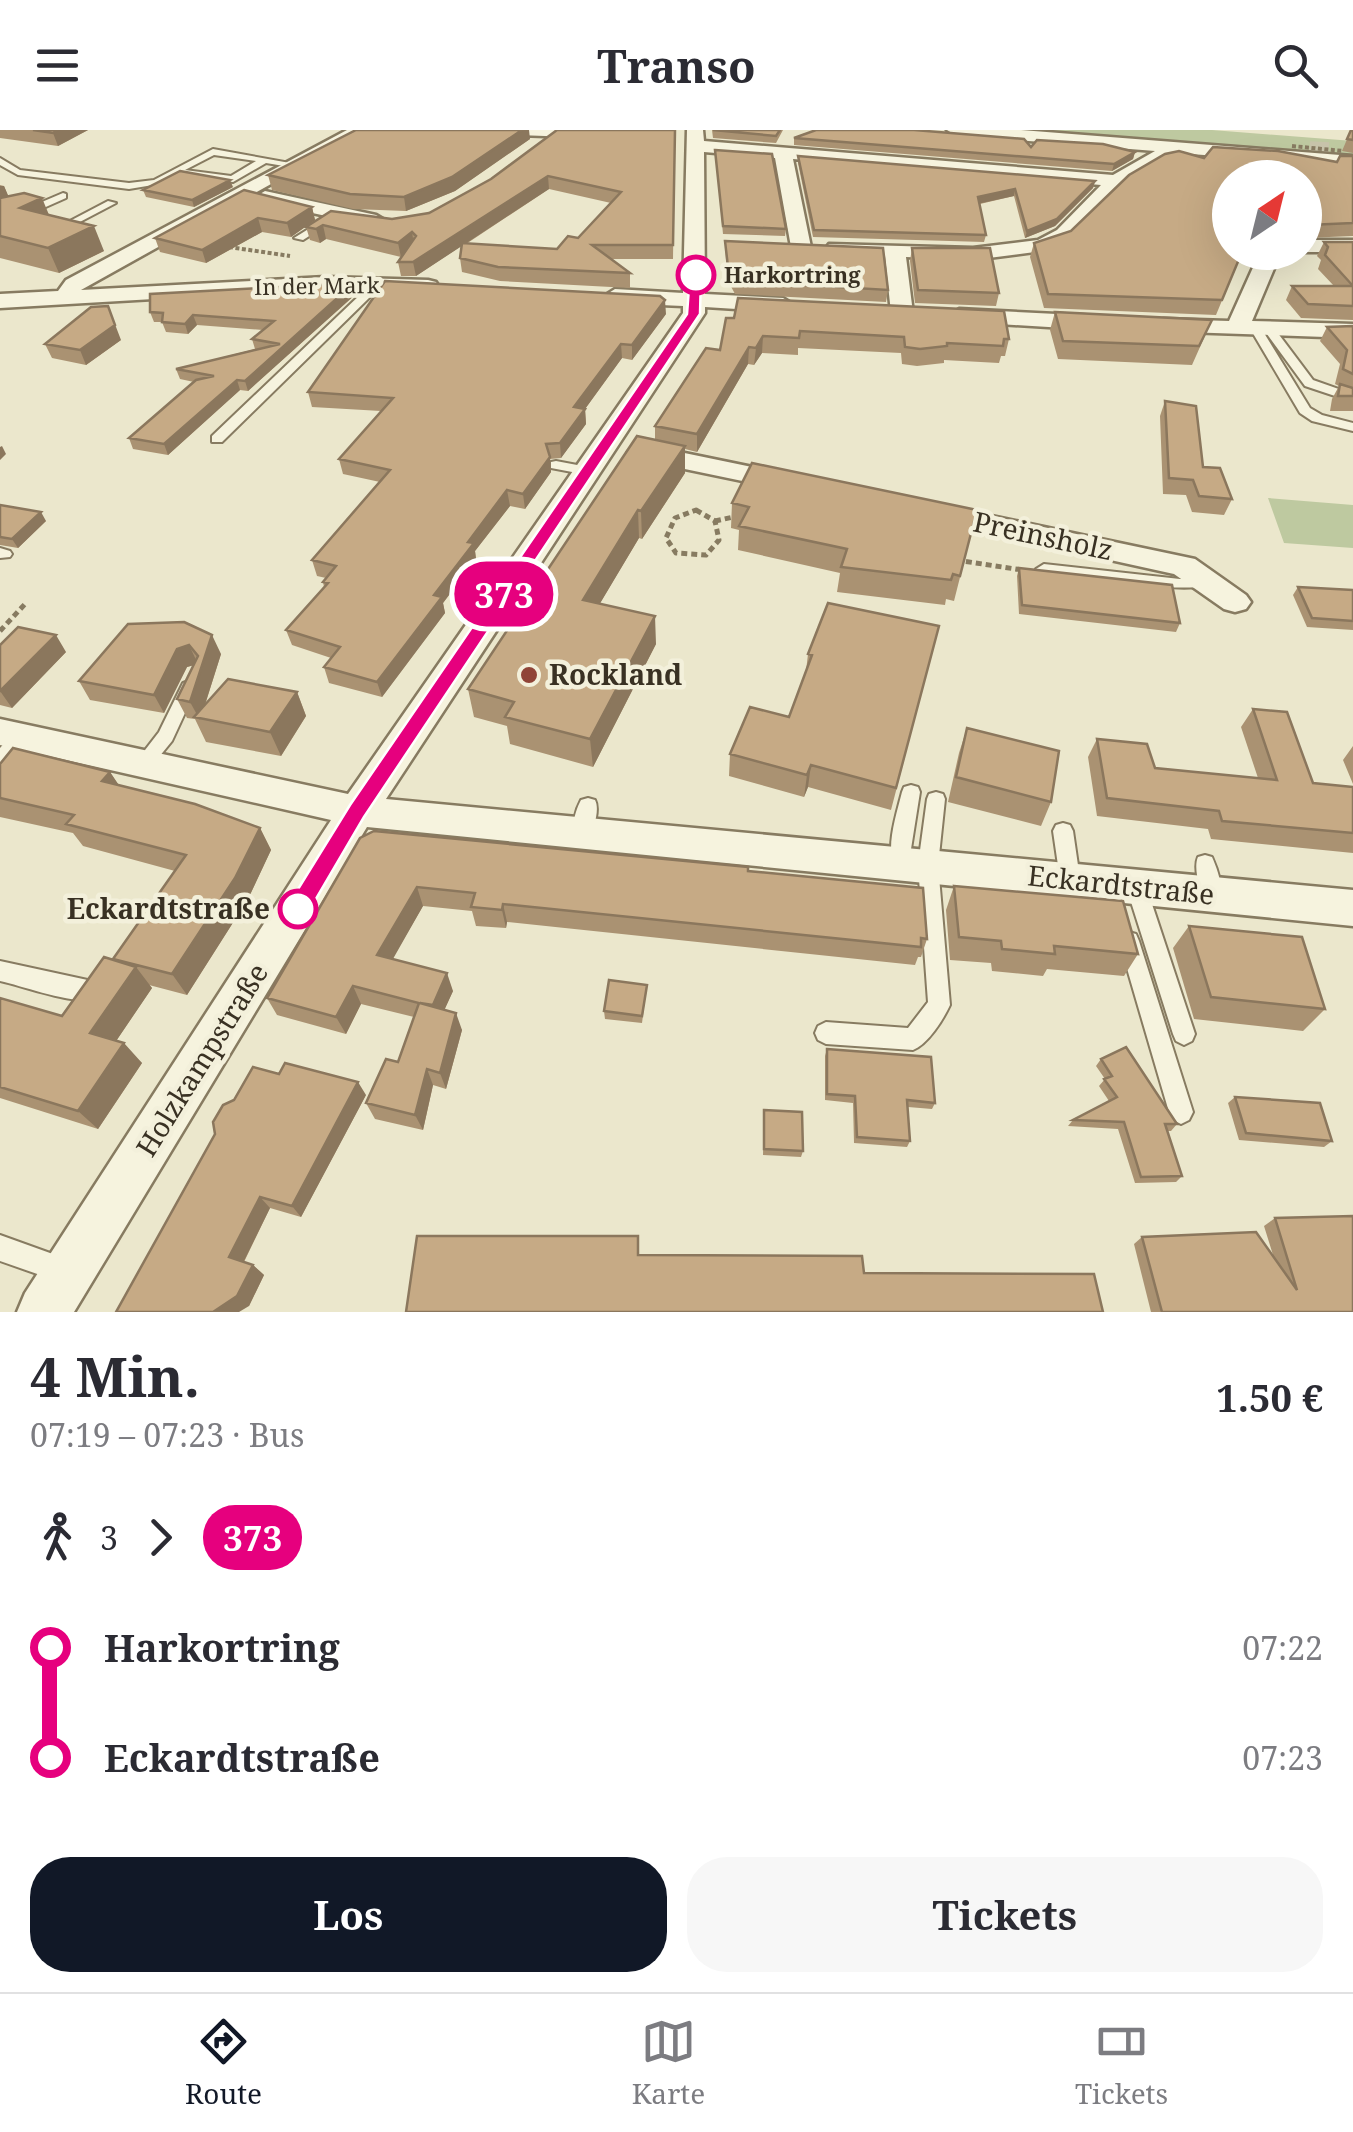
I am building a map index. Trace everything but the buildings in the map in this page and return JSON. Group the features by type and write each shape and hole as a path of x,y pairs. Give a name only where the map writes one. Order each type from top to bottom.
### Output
{"street":[{"path":"64,298 74,284 187,219 360,130"},
{"path":"518,130 616,133"},
{"path":"955,130 1313,158 1348,156"},
{"path":"534,152 553,133"},
{"path":"690,135 783,153 1116,181"},
{"name":"Holzkampstraße","path":"44,1312 357,811 583,460 694,314 704,243 690,135"},
{"path":"783,153 792,246 988,253 1043,246 1064,234 1116,181 1174,147"},
{"path":"244,193 393,223"},
{"path":"1322,246 1353,246"},
{"path":"895,251 912,314 1353,332"},
{"path":"1255,329 1267,270"},
{"name":"In der Mark","path":"0,301 373,284 454,288"},
{"path":"584,294 808,307"},
{"path":"583,460 828,490"},
{"name":"Preinsholz","path":"902,506 1184,566 1235,602"},
{"name":"Eckardtstraße","path":"14,749 144,763 357,811 585,818 914,864 1070,879 1121,897 1208,879 1353,908"}],"lane":[{"path":"0,161 18,172 129,186 156,182 213,152 296,165"},
{"path":"179,172 233,179 264,160"},
{"path":"0,218 18,216 63,196"},
{"path":"73,222 111,203"},
{"path":"299,238 339,214"},
{"path":"217,439 373,284"},
{"path":"1255,329 1309,384 1353,398"},
{"path":"1255,329 1304,410 1317,418 1353,427"},
{"path":"1044,568 1180,584 1208,583"},
{"path":"144,763 166,736 196,672"},
{"path":"826,1033 913,1039 939,1006 914,864 911,792"},
{"path":"914,864 936,799"},
{"path":"1063,831 1070,879"},
{"path":"1121,897 1184,1034"},
{"path":"1121,897 1181,1112"},
{"path":"0,971 78,990 98,991"},
{"path":"0,1248 68,1272"}],"path":[{"path":"1292,146 1348,156"},
{"path":"224,246 295,257"},
{"path":"715,521 720,540 706,555 676,552 666,538 675,518 687,511 696,510 715,521 736,516 754,519"},
{"path":"956,560 1010,571 1044,568"},
{"path":"0,631 25,604"}],"green space":[{"path":"995,130 1212,130 1353,141 1353,158"},
{"path":"1268,498 1353,505 1353,548 1284,543"}],"tunnel":[{"path":"1313,157 1319,154 1320,135"}],"bus line":[{"name":"373","path":"298,909 357,811 694,314 696,275"}],"place":[{"name":"Harkortring","path":"696,275"},
{"name":"Rockland","path":"529,675"},
{"name":"Eckardtstraße","path":"298,909"}]}
